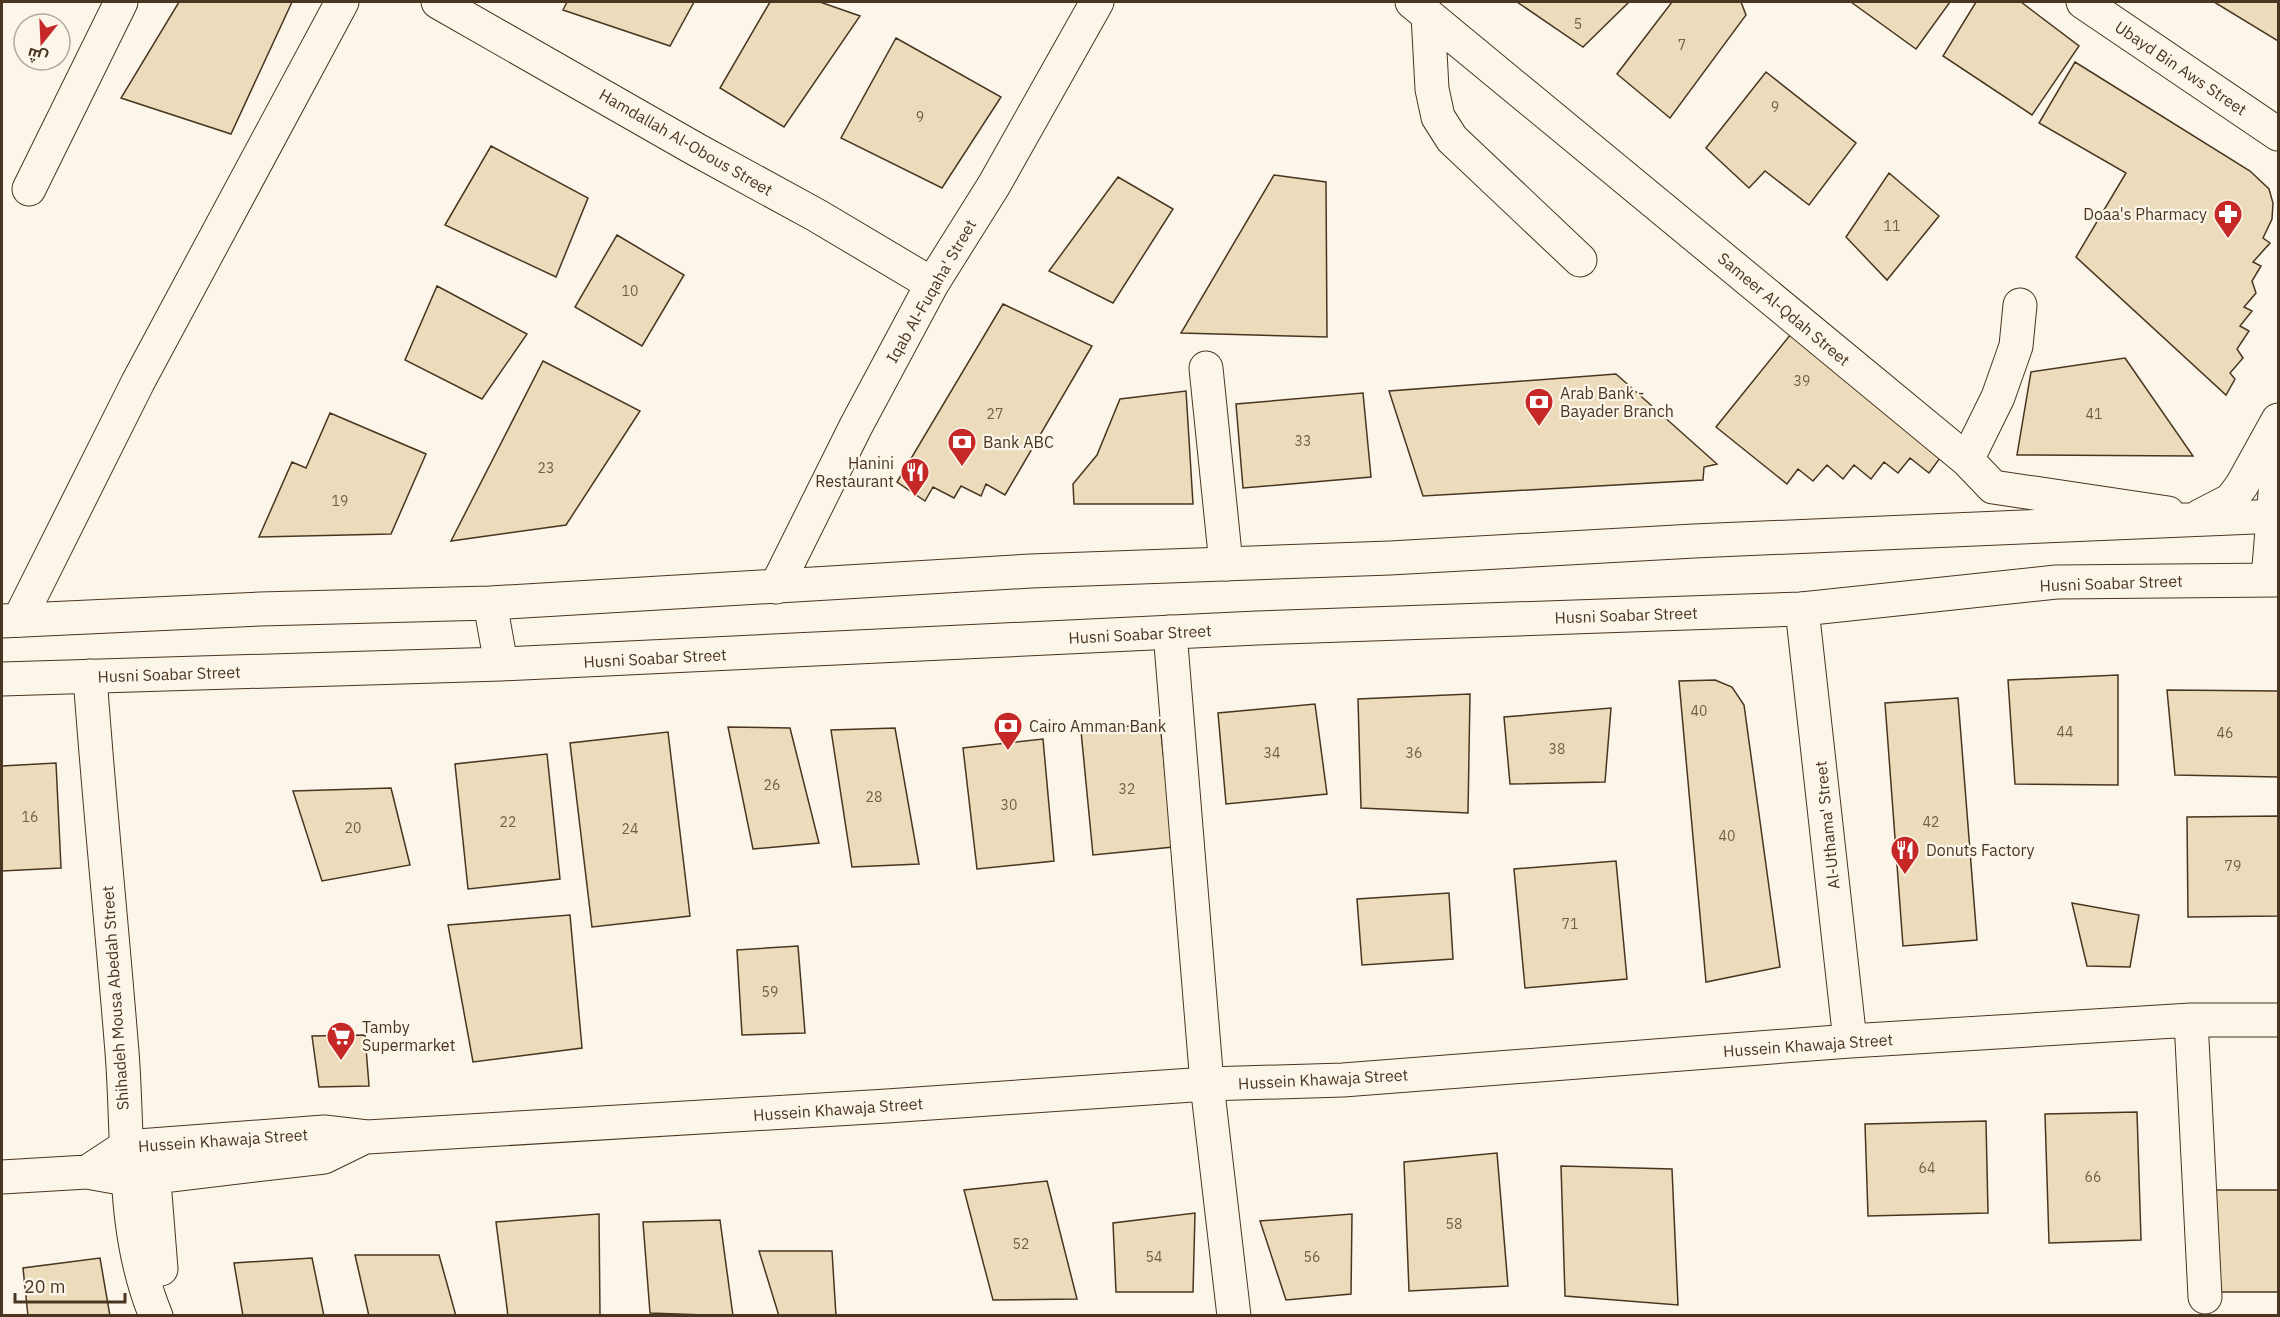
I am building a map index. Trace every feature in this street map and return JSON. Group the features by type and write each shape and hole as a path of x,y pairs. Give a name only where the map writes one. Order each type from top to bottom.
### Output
{"street":[{"path":"28,189 121,2"},
{"path":"10,620 342,2"},
{"name":"Hamdallah Al-Obous Street","path":"438,2 816,215 932,284"},
{"name":"Iqab Al-Fuqaha' Street","path":"776,586 861,416 932,284 994,185 1096,2"},
{"name":"Ubayd Bin Aws Street","path":"2083,2 2278,134"},
{"path":"1420,8 1438,117 1452,139 1580,260"},
{"name":"Sameer Al-Qdah Street","path":"1420,8 1967,460 1994,487 2199,517"},
{"path":"1967,460 1998,397 2016,346 2020,305"},
{"path":"1206,368 1226,564"},
{"path":"2199,517 2231,500 2242,485 2278,420"},
{"path":"2273,580 2278,457"},
{"path":"10,620 490,603 1031,571 1390,558 2275,515"},
{"name":"Husni Soabar Street","path":"2,679 501,664 1170,632 1802,609 2056,582 2273,580"},
{"path":"490,603 501,664"},
{"name":"Al-Uthama' Street","path":"1802,609 1850,1041"},
{"path":"1170,632 1207,1084 1234,1316"},
{"name":"Shihadeh Mousa Abedah Street","path":"90,676 122,1054 162,1316"},
{"path":"2191,1020 2205,1297"},
{"name":"Hussein Khawaja Street","path":"2,1177 87,1172 324,1132 367,1137 875,1107 1207,1084 1343,1080 1850,1041 2191,1020 2278,1020"},
{"name":"Shihadeh Mousa Abedah Street","path":"139,1162 145,1290 156,1316"}],"building":[{"path":"179,2 292,2 231,134 121,98"},
{"path":"567,2 694,2 670,46 563,10"},
{"path":"770,2 820,2 860,16 784,127 720,88"},
{"path":"1517,2 1629,2 1583,47"},
{"path":"1672,2 1741,2 1746,15 1670,118 1617,74"},
{"path":"1851,2 1950,2 1916,49"},
{"path":"1976,2 2021,2 2079,46 2032,115 1943,56"},
{"path":"2214,2 2278,2 2278,41"},
{"path":"896,38 1001,97 942,188 841,138"},
{"path":"2075,62 2250,171 2269,189 2273,203 2272,219 2263,238 2270,243 2253,262 2261,266 2252,281 2256,293 2244,307 2252,311 2240,326 2249,331 2237,349 2243,358 2230,373 2235,379 2226,395 2076,257 2126,173 2039,123"},
{"path":"1766,72 1856,143 1809,205 1765,171 1749,188 1706,148"},
{"path":"491,146 588,198 556,277 445,225"},
{"path":"1889,173 1939,216 1887,280 1846,237"},
{"path":"1274,175 1326,182 1327,337 1181,333"},
{"path":"1118,177 1173,209 1113,303 1049,271"},
{"path":"617,235 684,275 642,346 575,307"},
{"path":"437,286 527,334 482,399 405,360"},
{"path":"1003,304 1092,346 1005,495 986,484 981,496 961,486 954,498 933,487 925,501 897,482"},
{"path":"1791,334 1943,454 1929,473 1910,458 1898,473 1884,462 1871,479 1854,465 1843,479 1827,465 1813,481 1798,469 1787,484 1716,427"},
{"path":"2125,358 2193,456 2017,455 2031,372"},
{"path":"543,361 640,411 566,525 451,541"},
{"name":"Arab Bank - Bayader Branch","path":"1616,374 1717,464 1704,467 1703,480 1423,496 1389,391"},
{"path":"1186,391 1193,504 1074,504 1073,484 1097,455 1120,399"},
{"path":"1363,393 1371,477 1243,488 1236,404"},
{"path":"330,413 426,454 391,534 259,537 292,462 306,468"},
{"path":"2118,675 2118,785 2015,784 2008,680"},
{"path":"1715,680 1732,687 1744,705 1780,967 1706,982 1679,681"},
{"path":"2167,690 2278,691 2278,777 2175,775"},
{"path":"1470,694 1468,813 1361,808 1358,699"},
{"path":"1958,698 1977,940 1903,946 1885,703"},
{"path":"1315,704 1327,794 1226,804 1218,713"},
{"path":"1611,708 1605,782 1510,784 1504,717"},
{"path":"1160,723 1173,847 1093,855 1081,731"},
{"path":"728,727 790,728 819,843 753,849"},
{"path":"895,728 919,864 852,867 831,730"},
{"path":"668,732 690,916 592,927 570,743"},
{"path":"1043,739 1054,861 977,869 963,748"},
{"path":"547,754 560,879 468,889 455,764"},
{"path":"56,763 61,868 2,871 2,766"},
{"path":"391,788 410,865 322,881 293,791"},
{"path":"2278,816 2278,916 2188,917 2187,817"},
{"path":"1616,861 1627,979 1525,988 1514,869"},
{"path":"1449,893 1453,959 1362,965 1357,899"},
{"path":"2072,903 2139,915 2130,967 2087,966"},
{"path":"570,915 582,1048 473,1062 448,925"},
{"path":"798,946 805,1033 742,1035 737,950"},
{"name":"Tamby Supermarket","path":"365,1035 369,1086 319,1087 312,1036"},
{"path":"2137,1112 2141,1240 2049,1243 2045,1114"},
{"path":"1986,1121 1988,1213 1868,1216 1865,1124"},
{"path":"1497,1153 1508,1286 1409,1291 1404,1162"},
{"path":"1561,1166 1672,1169 1678,1305 1565,1296"},
{"path":"1047,1181 1077,1299 993,1300 964,1190"},
{"path":"2216,1190 2278,1190 2278,1292 2216,1292"},
{"path":"1195,1213 1193,1292 1116,1292 1113,1223"},
{"path":"599,1214 600,1316 508,1316 496,1222"},
{"path":"1352,1214 1351,1294 1286,1300 1260,1221"},
{"path":"720,1220 733,1316 650,1313 643,1222"},
{"path":"759,1251 832,1251 836,1316 779,1316"},
{"path":"355,1255 439,1255 456,1316 369,1316"},
{"path":"100,1258 110,1316 28,1316 23,1268"},
{"path":"312,1258 324,1316 243,1316 234,1263"}],"place":[{"name":"Doaa's Pharmacy","path":"2228,240"},
{"name":"Arab Bank - Bayader Branch","path":"1539,428"},
{"name":"Bank ABC","path":"962,468"},
{"name":"Hanini Restaurant","path":"915,498"},
{"name":"Cairo Amman Bank","path":"1008,752"},
{"name":"Donuts Factory","path":"1905,876"},
{"name":"Tamby Supermarket","path":"341,1062"}]}
